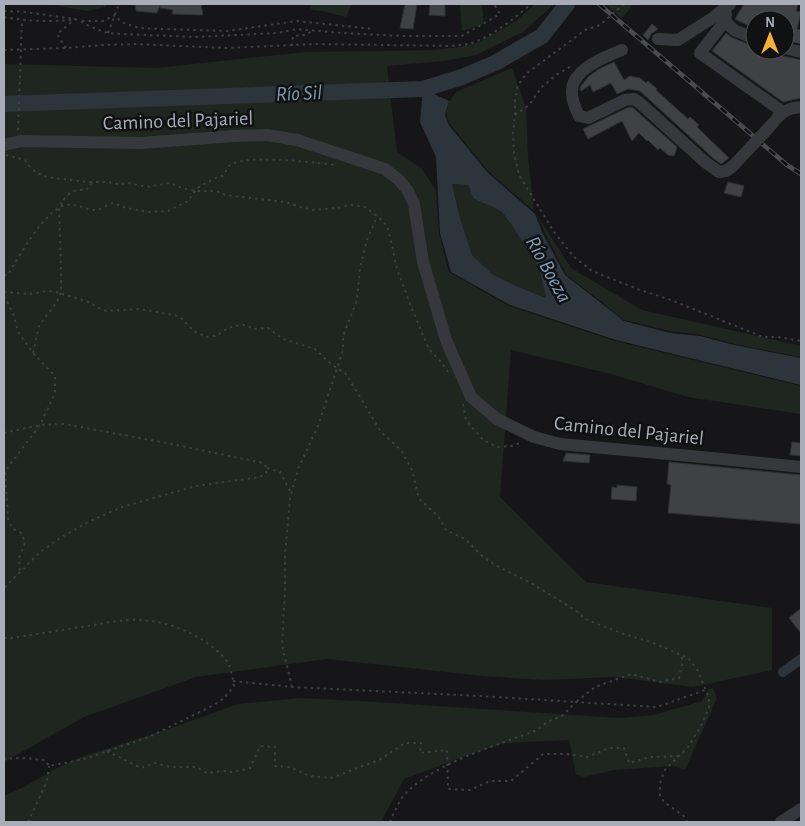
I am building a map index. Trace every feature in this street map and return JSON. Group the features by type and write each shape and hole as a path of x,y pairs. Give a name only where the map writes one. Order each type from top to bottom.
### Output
{"street":[{"path":"729,5 725,20 700,53 783,112"},
{"path":"658,39 678,40 729,5"},
{"path":"725,20 734,30 745,35"},
{"path":"622,50 586,67 574,82 572,90 573,100 579,116 588,118 625,100 634,99 705,162 719,172 726,171 733,166 783,112 801,107"},
{"name":"Camino del Pajariel","path":"4,145 21,141 141,143 267,135 297,140 384,169 399,180 408,191 414,204 423,262 446,340 471,397 497,419 534,437 560,444 801,467"},
{"path":"781,822 801,810"}],"path":[{"path":"108,33 119,4"},
{"path":"80,20 91,27 108,33 195,37 277,33 297,29 402,36 462,36 500,14 494,4"},
{"path":"4,50 135,44 227,48 315,44 452,46 469,44 502,26 531,4"},
{"path":"624,4 600,25 585,30 526,74 518,85 513,134 514,153 519,175 554,232 574,257 592,271 763,337 778,337 801,341"},
{"path":"4,11 103,21 115,15"},
{"path":"115,15 121,22 139,28 227,31 297,21 374,29"},
{"path":"4,17 52,22 75,19"},
{"path":"66,48 57,34 75,19"},
{"path":"18,130 22,20"},
{"path":"292,46 293,36 306,35 313,30"},
{"path":"4,154 25,160 28,166 47,177 118,184 129,183 146,187 170,183 196,191 216,191 226,195 286,202 300,208 313,210 351,205 367,208 383,221 388,229 397,270 422,335 429,349 442,363 451,378"},
{"path":"4,276 9,273 35,232 49,216 63,205 77,205 96,210 113,203 126,208 149,212 168,211 188,201 200,186 223,176 230,165 241,160 300,161 338,165"},
{"path":"63,205 61,203 68,195 74,191 83,191 89,188 92,182"},
{"path":"33,354 39,326 56,304 60,293 59,208"},
{"path":"292,687 282,645 285,555 290,498 298,469 318,426 343,350 343,336 357,300 360,268 367,240 377,216"},
{"path":"4,292 30,294 48,291 86,301 106,311 140,309 173,315 180,317 194,331 206,337 216,336 228,328 240,325 246,325 253,329 268,328 284,339 315,349 346,374 381,432 401,450 412,470 419,499 438,516 446,530 465,540 495,565 531,582 587,620 651,642 688,658 698,671 709,698 709,708 688,747 664,771 660,784 660,796 664,802 685,817 687,822"},
{"path":"4,296 13,313 18,332 33,354 55,376 55,393 40,425 5,471 8,518 12,528 21,533 25,542 20,558 20,572"},
{"path":"461,398 466,420 483,440 497,447 511,446 534,437"},
{"path":"4,433 40,425 64,424 263,463 267,468 280,472 292,492"},
{"path":"4,588 40,552 88,522 122,507 196,486 260,477 266,473 267,468"},
{"path":"4,638 119,621 143,620 189,632 228,662 232,672 234,686 224,698 214,705 149,737 84,759 49,766"},
{"path":"390,822 405,793 430,774 457,760 537,730 547,722 562,716 595,687 631,674 660,682 679,678 682,656"},
{"path":"233,681 292,687 657,707 705,690"},
{"path":"107,751 141,768 155,762 170,767 196,767 208,773 233,772 250,768 260,746 275,747 275,766 290,767 309,776 331,778 379,760 405,743 421,743 420,753 447,750 448,789 470,790 490,781 511,781 543,754 566,754 586,757 609,748 624,748 629,763 650,757 680,756"},
{"path":"4,759 45,760 49,766 46,781 28,822"}],"shaded area":[{"path":"48,4 106,4 105,7 87,11"},
{"path":"312,4 352,4 346,17 312,10 310,7"},
{"path":"460,4 482,4 484,24 462,31"},
{"path":"535,4 554,4 523,32 476,55 444,61 387,66 397,152 421,168 436,190 439,234 449,272 509,306 615,341 801,386 801,414 688,397 611,374 511,350 500,497 586,582 772,608 772,670 693,687 615,677 543,680 483,676 327,659 196,677 84,717 4,762 4,64 156,68 305,52 434,50 477,43 516,21"},
{"path":"605,4 634,4 622,18"},
{"path":"512,68 526,108 528,156 534,211 488,171 449,123 446,113 449,102 456,92"},
{"path":"451,184 468,185 491,206 502,212 539,268 546,298 492,274 472,255"},
{"path":"537,215 571,268 642,310 801,346 801,357 624,320 566,274"},
{"path":"713,688 717,698 685,770 674,766 614,770 584,777 576,775 569,740 506,743 404,779 381,822 4,822 4,796 55,769 81,757 238,704 300,698 619,718 654,715 702,701 709,689"}],"water":[{"name":"Río Boeza","path":"423,89 449,101 445,114 448,124 487,172 535,214 543,234 565,275 624,321 670,333 700,336 734,345 801,358 801,385 616,340 510,305 451,272 440,233 436,157 420,122","holes":["452,184 468,185 474,199 502,212 511,224 539,268 546,298 492,274 472,255 460,218"]}],"building":[{"path":"135,4 201,4 203,15 172,14 173,10 160,8 160,5 157,13 136,11"},
{"path":"405,4 417,4 413,29 400,28"},
{"path":"430,4 445,4 445,16 429,15"},
{"path":"744,4 798,4 796,11 801,12 797,29 801,30 801,44 795,42 795,10 745,10 745,24 735,19"},
{"path":"652,24 658,29 651,34 648,40 643,35"},
{"path":"726,33 745,43 745,60 801,60 801,98 783,102 712,51"},
{"path":"614,62 624,80 630,76 640,78 646,83 648,81 688,119 690,117 699,125 697,127 729,158 721,164 713,158 640,91 628,89 617,94 611,83 593,92 590,85 581,91 581,86 588,77"},
{"path":"632,107 677,147 674,156 668,155 660,148 658,150 639,133 632,141 622,121 588,139 583,129"},
{"path":"728,182 744,186 741,197 724,193"},
{"path":"792,442 801,443 801,456 790,455"},
{"path":"566,453 590,455 589,463 563,461"},
{"path":"669,462 801,475 801,524 668,513 671,485 667,484"},
{"path":"617,485 637,487 636,501 611,499 612,487 617,488"},
{"path":"801,608 801,633 789,618"}],"waterway":[{"name":"Río Sil","path":"4,104 423,89 462,77 495,63 542,36 567,4"},
{"path":"783,672 801,659"}],"railway":[{"path":"599,4 787,165 801,174"}]}
